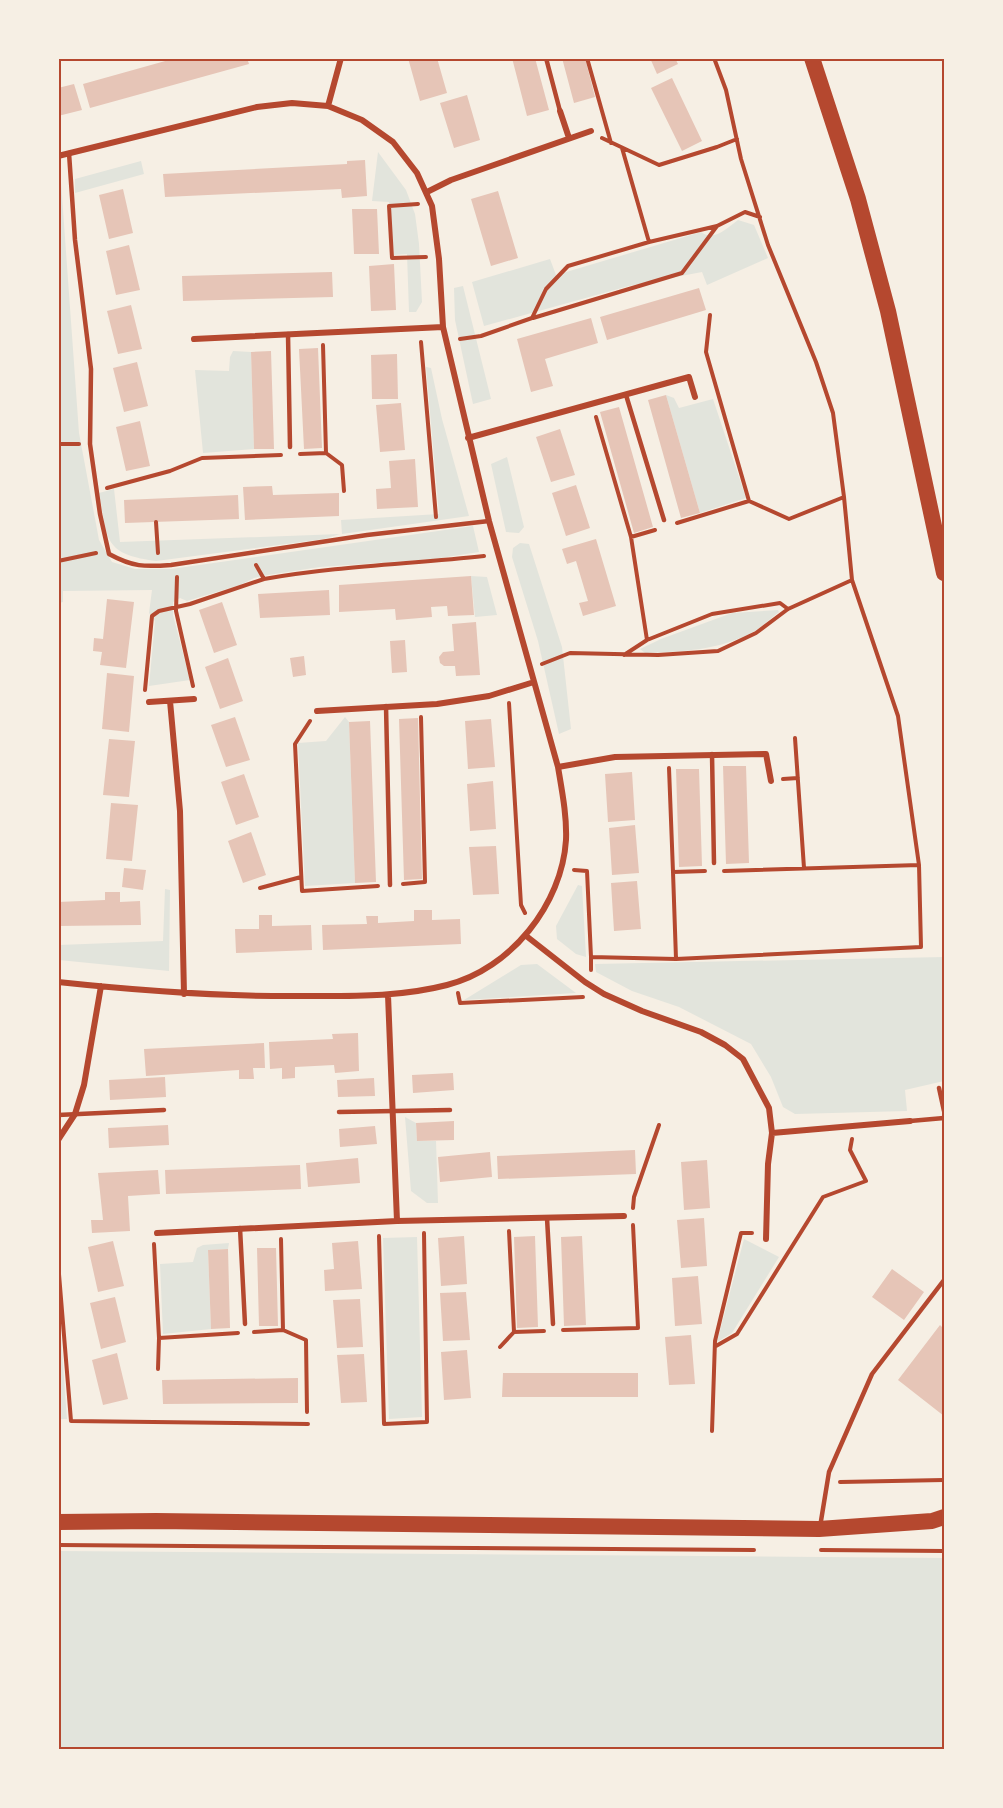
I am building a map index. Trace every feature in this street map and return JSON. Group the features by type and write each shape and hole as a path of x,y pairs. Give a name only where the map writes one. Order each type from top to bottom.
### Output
{"highway":[{"path":"812,58 858,199 888,311 945,573"},
{"path":"58,1522 156,1521 819,1529 940,1520"}],"street":[{"path":"328,106 341,58"},
{"path":"58,156 258,107 292,103 328,106 362,120 393,142 417,173 431,204 439,256 446,342 489,520 558,768 564,800 566,839 554,890 540,917 506,953 477,973 455,982 388,995 240,997 58,982"},
{"path":"560,111 569,138"},
{"path":"427,192 451,180 591,131"},
{"path":"194,339 443,327"},
{"path":"468,438 689,377 695,398"},
{"path":"317,711 437,704 489,696 534,682"},
{"path":"149,702 194,699"},
{"path":"170,701 180,811 184,994"},
{"path":"558,768 615,757 766,753 771,781"},
{"path":"525,935 604,994 642,1011 701,1032 725,1045 743,1059 769,1108 772,1132 768,1164 767,1236"},
{"path":"58,1140 74,1114 84,1085 101,987"},
{"path":"388,995 397,1221"},
{"path":"772,1132 910,1121"},
{"path":"157,1233 424,1220 624,1216"}],"lane":[{"path":"546,58 560,111"},
{"path":"69,153 75,240 91,369 90,444 109,554 127,564 145,567 158,566 367,535 489,520"},
{"path":"288,334 290,447"},
{"path":"626,395 664,520"},
{"path":"387,706 390,885"},
{"path":"712,754 714,863"},
{"path":"939,1088 945,1111"},
{"path":"58,1115 164,1110"},
{"path":"339,1112 450,1110"},
{"path":"910,1121 945,1118"},
{"path":"547,1218 553,1324"},
{"path":"240,1228 245,1324"},
{"path":"819,1529 829,1472 872,1374 945,1280"}],"path":[{"path":"587,58 611,143"},
{"path":"591,957 676,959 921,947 919,865 898,716 852,580 833,413 816,362 768,244 737,139 726,90 714,58"},
{"path":"591,131 659,165 737,139"},
{"path":"622,148 649,242"},
{"path":"431,204 389,206 392,258 439,256"},
{"path":"532,318 546,289 568,266 649,242 717,226 745,212 759,217"},
{"path":"446,342 481,336 532,318 682,273 717,226"},
{"path":"710,315 706,352 749,501"},
{"path":"420,328 437,526"},
{"path":"323,333 326,453"},
{"path":"592,404 631,537 647,640"},
{"path":"298,454 326,453 342,465 345,491"},
{"path":"97,491 170,471 202,458 289,454"},
{"path":"674,524 749,501 789,519 844,497"},
{"path":"156,522 158,566"},
{"path":"631,537 663,527"},
{"path":"58,561 94,552 109,554"},
{"path":"249,553 264,579"},
{"path":"156,689 145,691 153,616 159,611 264,579 306,572 416,564 498,554"},
{"path":"177,564 176,607 194,686 185,686"},
{"path":"531,669 570,653 658,655 718,651 756,633 788,609 852,580"},
{"path":"624,655 647,640 712,614 780,603 788,609"},
{"path":"509,690 521,905 532,927"},
{"path":"317,711 295,744 302,891 425,882 421,704"},
{"path":"795,738 804,868"},
{"path":"669,755 676,959"},
{"path":"721,871 919,865"},
{"path":"455,982 460,1003 583,997 591,986 586,871 560,870"},
{"path":"673,872 709,871"},
{"path":"260,888 302,877"},
{"path":"559,1330 638,1328 632,1215 634,1197 659,1125"},
{"path":"716,1346 737,1334 823,1197 866,1181 850,1150 854,1126"},
{"path":"508,1219 514,1332"},
{"path":"379,1222 384,1424 427,1422 424,1220"},
{"path":"281,1227 283,1330"},
{"path":"157,1233 153,1234 159,1338 158,1369"},
{"path":"712,1431 715,1341 741,1233 767,1236"},
{"path":"58,1262 71,1421 308,1424"},
{"path":"159,1338 283,1330 306,1340 307,1412"},
{"path":"500,1347 514,1332 548,1331"},
{"path":"827,1482 945,1480"},
{"path":"58,1545 765,1550"},
{"path":"813,1550 945,1551"}],"shaded area":[{"path":"378,152 406,190 415,214 422,302 416,312 409,312 407,254 394,255 389,202 372,201"},
{"path":"141,161 144,174 75,193 75,179"},
{"path":"58,182 61,182 79,433 99,540 112,562 135,569 171,569 473,526 479,552 434,559 320,567 268,575 187,601 180,598 173,602 173,615 190,680 149,686 155,621 149,613 152,590 63,591 63,602 59,603"},
{"path":"738,220 754,225 768,258 707,285 702,272 629,286 484,326 472,282 550,259 556,275 701,232 706,235 716,235"},
{"path":"463,286 491,399 473,404 455,320 454,288"},
{"path":"233,351 251,352 254,449 203,453 195,370 229,371"},
{"path":"426,367 431,368 442,419 469,516 342,534 341,520 439,514"},
{"path":"666,395 674,398 679,408 713,399 746,498 700,513"},
{"path":"507,457 524,527 519,533 506,532 491,464"},
{"path":"114,489 120,542 340,534 324,539 156,561 139,558 117,549 107,533 99,493"},
{"path":"520,543 529,544 562,647 571,729 559,734 538,641 512,557 513,548"},
{"path":"471,576 487,577 497,615 475,617"},
{"path":"778,610 779,612 756,630 727,643 672,652 645,653 640,649 732,613"},
{"path":"345,717 349,722 355,883 305,886 298,743 326,741"},
{"path":"578,885 582,886 586,957 576,954 557,939 556,926"},
{"path":"165,889 170,890 169,971 59,960 59,945 163,941"},
{"path":"944,957 944,1081 905,1090 907,1111 795,1114 783,1107 771,1077 751,1044 679,1007 632,991 596,972 595,964"},
{"path":"537,964 576,993 464,1000 521,965"},
{"path":"405,1117 416,1123 417,1141 436,1141 438,1203 427,1203 411,1191"},
{"path":"417,1237 422,1417 389,1419 383,1238"},
{"path":"744,1239 779,1257 732,1333 717,1342"},
{"path":"229,1243 228,1249 208,1250 211,1329 163,1334 160,1264 193,1262 197,1248 203,1245"},
{"path":"59,1310 67,1419 59,1419"},
{"path":"59,1551 944,1558 944,1749 59,1749"}],"building":[{"path":"176,58 247,58 249,64 90,108 83,84"},
{"path":"408,58 437,58 447,93 420,101"},
{"path":"512,58 535,58 549,110 527,116"},
{"path":"562,58 585,58 595,97 574,103"},
{"path":"650,58 675,58 678,64 657,74"},
{"path":"672,78 702,141 682,151 651,88"},
{"path":"74,84 82,110 58,116 58,88"},
{"path":"467,95 480,140 454,148 440,103"},
{"path":"365,160 367,196 342,198 341,189 165,197 163,174 347,164 347,161"},
{"path":"123,189 133,233 109,239 99,195"},
{"path":"498,191 518,258 491,266 471,199"},
{"path":"352,209 377,209 379,254 354,254"},
{"path":"129,245 140,290 116,295 106,251"},
{"path":"394,264 396,310 371,311 369,266"},
{"path":"332,272 333,297 183,301 182,276"},
{"path":"699,288 706,310 607,340 600,317"},
{"path":"131,305 142,349 118,354 107,311"},
{"path":"591,318 598,343 545,359 553,386 531,392 517,339"},
{"path":"318,348 322,448 304,449 299,349"},
{"path":"271,351 274,449 254,449 251,352"},
{"path":"397,354 398,399 372,399 371,355"},
{"path":"137,362 148,406 124,412 113,368"},
{"path":"666,395 700,513 681,518 648,400"},
{"path":"401,403 405,450 380,452 376,405"},
{"path":"619,407 653,527 634,533 600,412"},
{"path":"140,421 150,466 126,471 116,427"},
{"path":"560,429 575,475 551,482 536,437"},
{"path":"415,459 418,507 377,509 376,489 391,488 389,461"},
{"path":"576,485 590,528 566,536 552,493"},
{"path":"272,486 273,495 339,493 339,516 245,520 243,487"},
{"path":"238,495 239,519 125,523 124,500"},
{"path":"596,539 616,606 583,616 579,603 588,601 576,561 567,564 562,549"},
{"path":"471,576 474,615 448,616 447,606 431,607 432,617 396,620 395,609 339,612 339,585"},
{"path":"329,590 330,615 260,618 258,594"},
{"path":"107,599 134,602 126,668 100,665 102,652 93,651 94,638 103,639"},
{"path":"222,602 237,645 214,653 199,610"},
{"path":"476,622 480,675 456,676 455,666 444,666 440,663 439,657 443,652 454,651 452,624"},
{"path":"405,640 407,672 392,673 390,641"},
{"path":"304,656 306,675 293,677 290,658"},
{"path":"228,658 243,701 220,709 205,667"},
{"path":"107,673 134,676 129,732 102,729"},
{"path":"235,717 250,760 226,767 211,725"},
{"path":"418,718 422,879 404,880 399,719"},
{"path":"491,719 495,767 468,769 465,721"},
{"path":"370,721 376,882 355,883 349,722"},
{"path":"109,739 135,741 129,797 103,795"},
{"path":"723,766 746,766 749,863 726,864"},
{"path":"676,769 699,769 702,866 679,867"},
{"path":"632,772 635,820 608,822 605,774"},
{"path":"244,774 259,817 236,825 221,782"},
{"path":"493,781 496,829 470,831 467,784"},
{"path":"111,803 138,805 132,861 106,859"},
{"path":"635,825 639,873 612,875 609,828"},
{"path":"251,832 266,875 243,883 228,841"},
{"path":"496,846 499,894 473,895 469,847"},
{"path":"124,868 146,870 143,890 122,887"},
{"path":"637,881 641,929 614,931 611,883"},
{"path":"105,892 120,892 120,902 140,901 141,925 58,926 58,902 105,900"},
{"path":"414,910 432,910 432,920 460,919 461,944 323,950 322,925 367,924 366,916 378,916 378,923 414,921"},
{"path":"259,915 272,915 272,926 311,925 312,950 236,953 235,929 259,929"},
{"path":"358,1033 359,1071 335,1073 334,1065 295,1067 295,1078 282,1079 282,1068 270,1069 269,1042 333,1039 332,1034"},
{"path":"264,1043 265,1068 253,1068 254,1079 239,1079 239,1070 146,1076 144,1049"},
{"path":"453,1073 454,1090 413,1093 412,1075"},
{"path":"165,1077 166,1097 110,1100 109,1080"},
{"path":"374,1078 375,1096 338,1097 337,1080"},
{"path":"454,1121 454,1140 417,1141 416,1123"},
{"path":"168,1125 169,1145 109,1148 108,1128"},
{"path":"375,1126 377,1144 340,1147 339,1129"},
{"path":"635,1150 636,1174 498,1179 497,1156"},
{"path":"490,1152 492,1177 440,1182 438,1157"},
{"path":"358,1158 360,1183 308,1187 306,1163"},
{"path":"707,1160 710,1208 684,1210 681,1162"},
{"path":"300,1165 301,1189 166,1194 165,1170"},
{"path":"158,1170 160,1194 128,1196 130,1231 92,1233 91,1220 103,1220 98,1173"},
{"path":"704,1218 707,1266 681,1268 677,1220"},
{"path":"464,1236 467,1284 441,1286 438,1238"},
{"path":"535,1236 538,1327 517,1328 514,1237"},
{"path":"582,1236 586,1325 564,1326 561,1237"},
{"path":"113,1241 124,1286 98,1292 88,1247"},
{"path":"358,1241 362,1289 325,1291 324,1270 334,1269 332,1243"},
{"path":"257,1248 276,1248 278,1326 259,1326"},
{"path":"228,1249 230,1328 211,1329 208,1250"},
{"path":"892,1269 924,1292 904,1320 872,1297"},
{"path":"698,1276 702,1324 675,1326 672,1278"},
{"path":"466,1292 470,1340 443,1341 440,1293"},
{"path":"115,1297 126,1342 101,1349 90,1303"},
{"path":"360,1299 363,1347 337,1348 333,1300"},
{"path":"940,1325 944,1329 944,1416 898,1380"},
{"path":"691,1335 695,1384 669,1385 665,1337"},
{"path":"467,1350 471,1398 444,1400 441,1352"},
{"path":"117,1353 128,1399 103,1405 92,1360"},
{"path":"364,1354 367,1402 341,1403 337,1355"},
{"path":"503,1373 638,1373 638,1397 502,1397"},
{"path":"298,1378 298,1403 163,1404 162,1380"}]}
